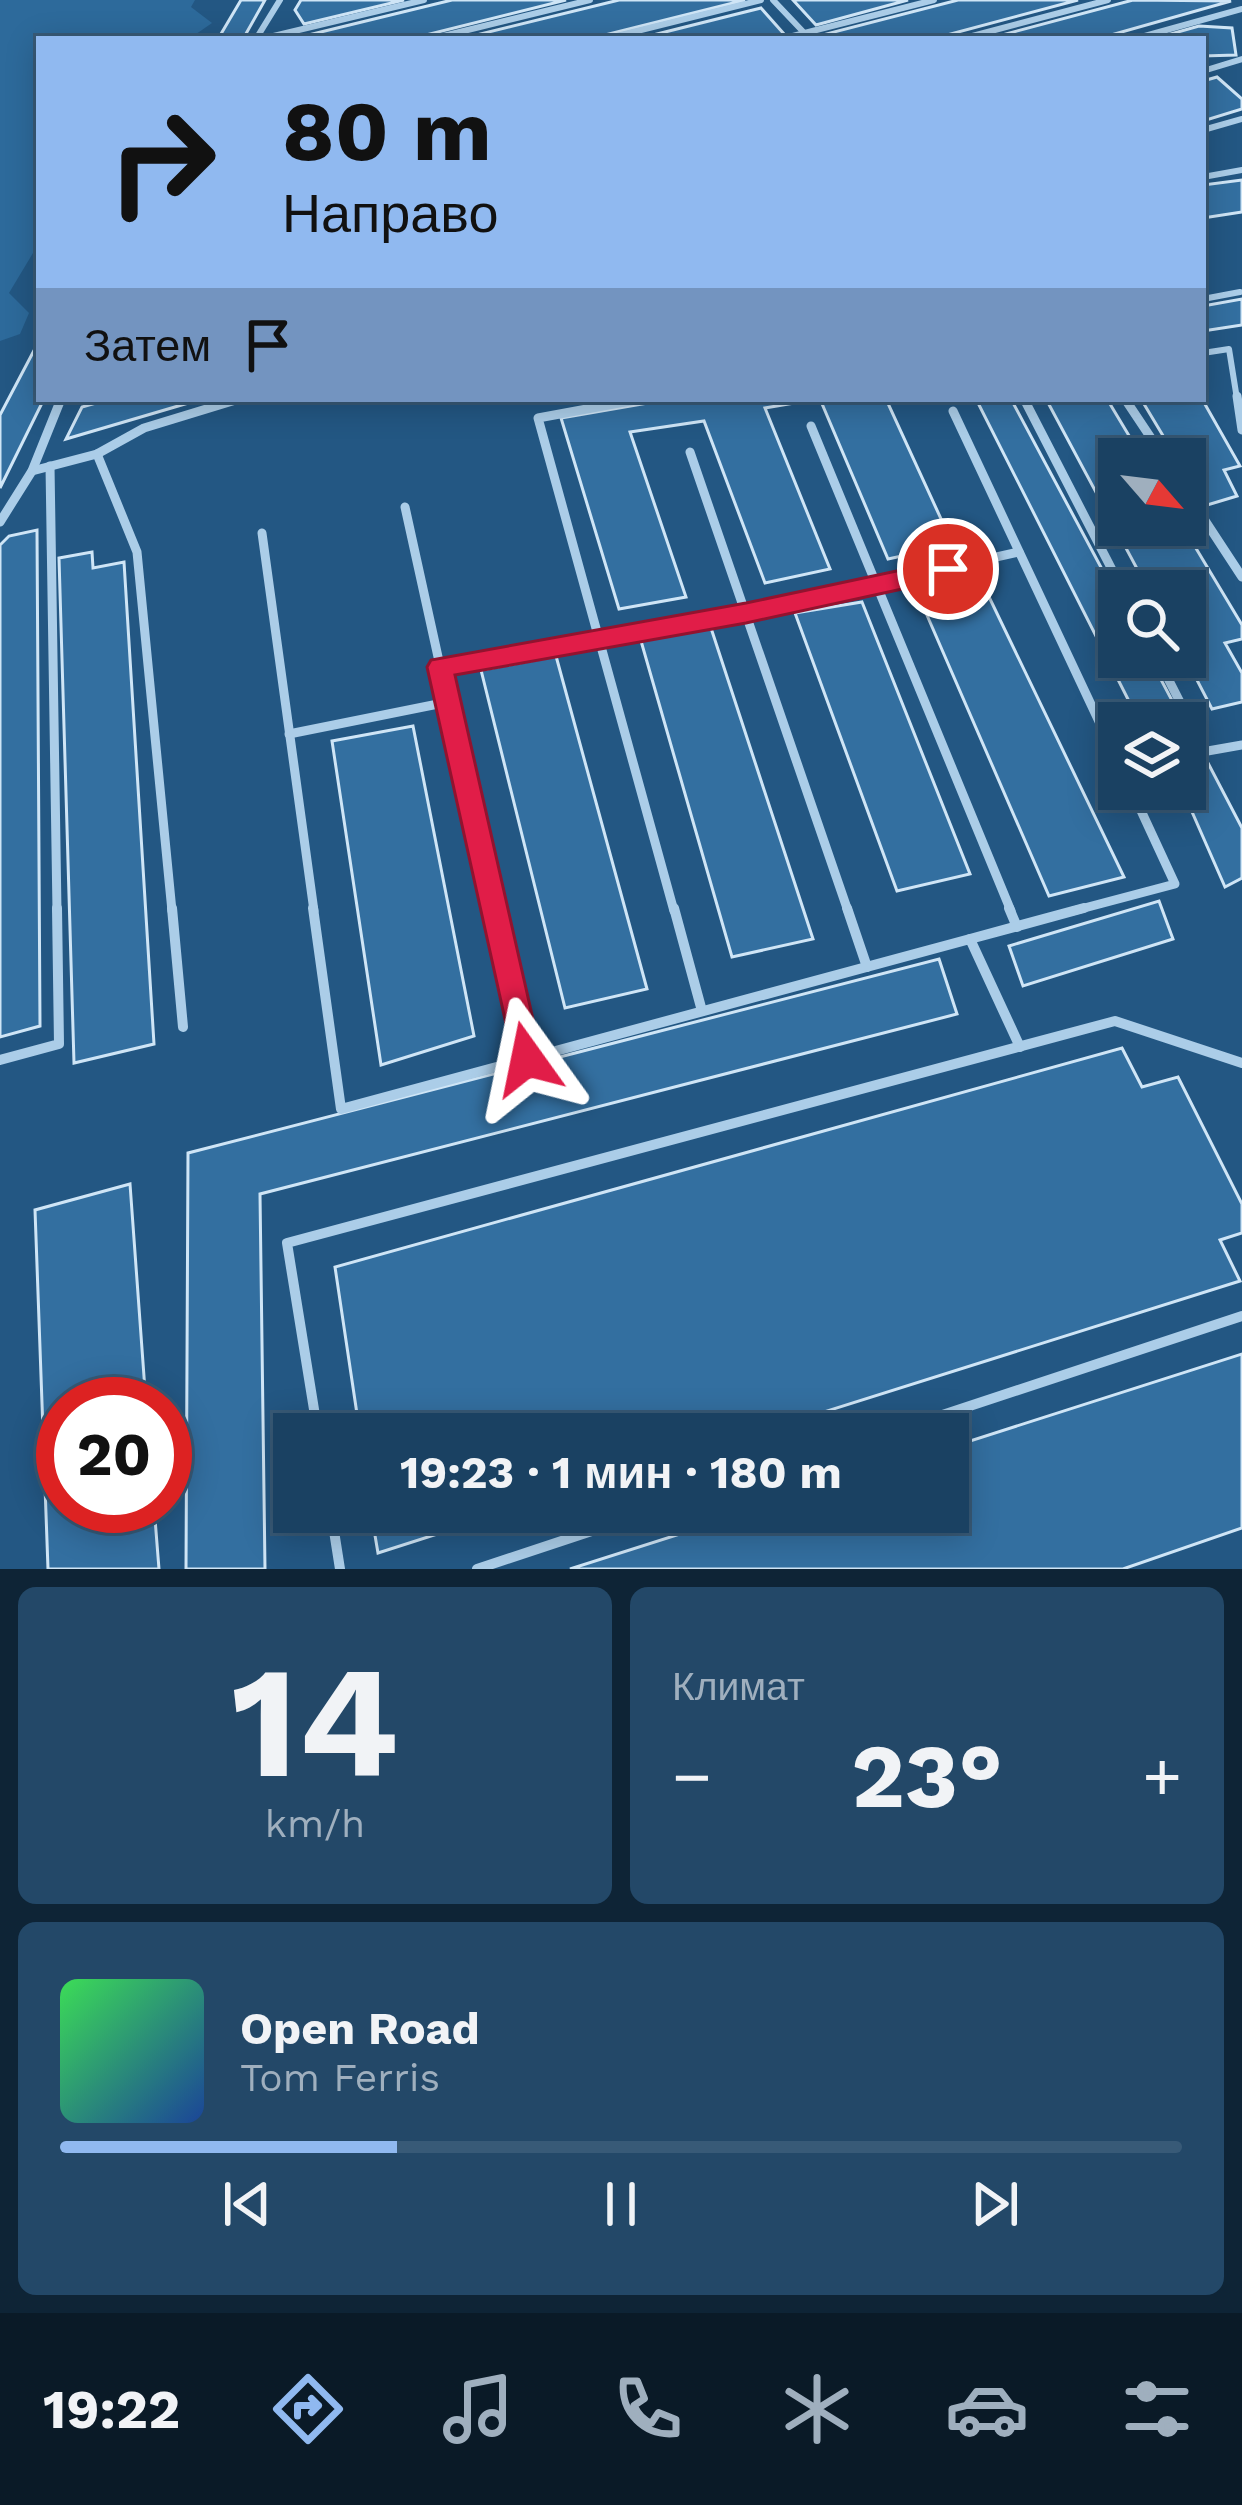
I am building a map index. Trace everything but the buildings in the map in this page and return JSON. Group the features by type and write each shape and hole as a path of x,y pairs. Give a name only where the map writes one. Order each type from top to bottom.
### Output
{"lane":[{"path":"261,36 280,0"},
{"path":"272,36 424,0"},
{"path":"443,36 590,0"},
{"path":"617,36 761,0"},
{"path":"773,0 807,36 934,0"},
{"path":"972,36 1108,0"},
{"path":"1145,36 1242,9"},
{"path":"1206,70 1242,59"},
{"path":"1206,129 1242,118"},
{"path":"1206,176 1242,170"},
{"path":"1206,298 1240,292"},
{"path":"1206,353 1229,349 1242,430"},
{"path":"0,522 32,471 62,402"},
{"path":"32,471 97,454 144,428 229,402"},
{"path":"625,402 538,418 702,1011"},
{"path":"1026,402 1112,570"},
{"path":"1127,402 1151,438"},
{"path":"953,411 1098,719"},
{"path":"811,426 1017,927"},
{"path":"690,452 867,967"},
{"path":"97,454 137,552 183,1027"},
{"path":"0,1060 59,1044 50,466"},
{"path":"405,507 527,1059"},
{"path":"1206,522 1242,577"},
{"path":"262,533 341,1108 1175,884 1141,810"},
{"path":"440,667 877,587 1019,552"},
{"path":"289,734 448,702"},
{"path":"1206,752 1242,745"},
{"path":"970,939 1020,1046"},
{"path":"315,1413 287,1243 1115,1021 1242,1063"},
{"path":"949,1413 1242,1316"},
{"path":"334,1533 340,1569"},
{"path":"477,1569 586,1533"}],"shaded area":[{"path":"0,0 195,0 191,7 212,23 193,36 36,36 36,248 9,293 29,313 20,334 0,341"}],"route":[{"path":"527,1059 440,667 746,613 948,569"}]}
